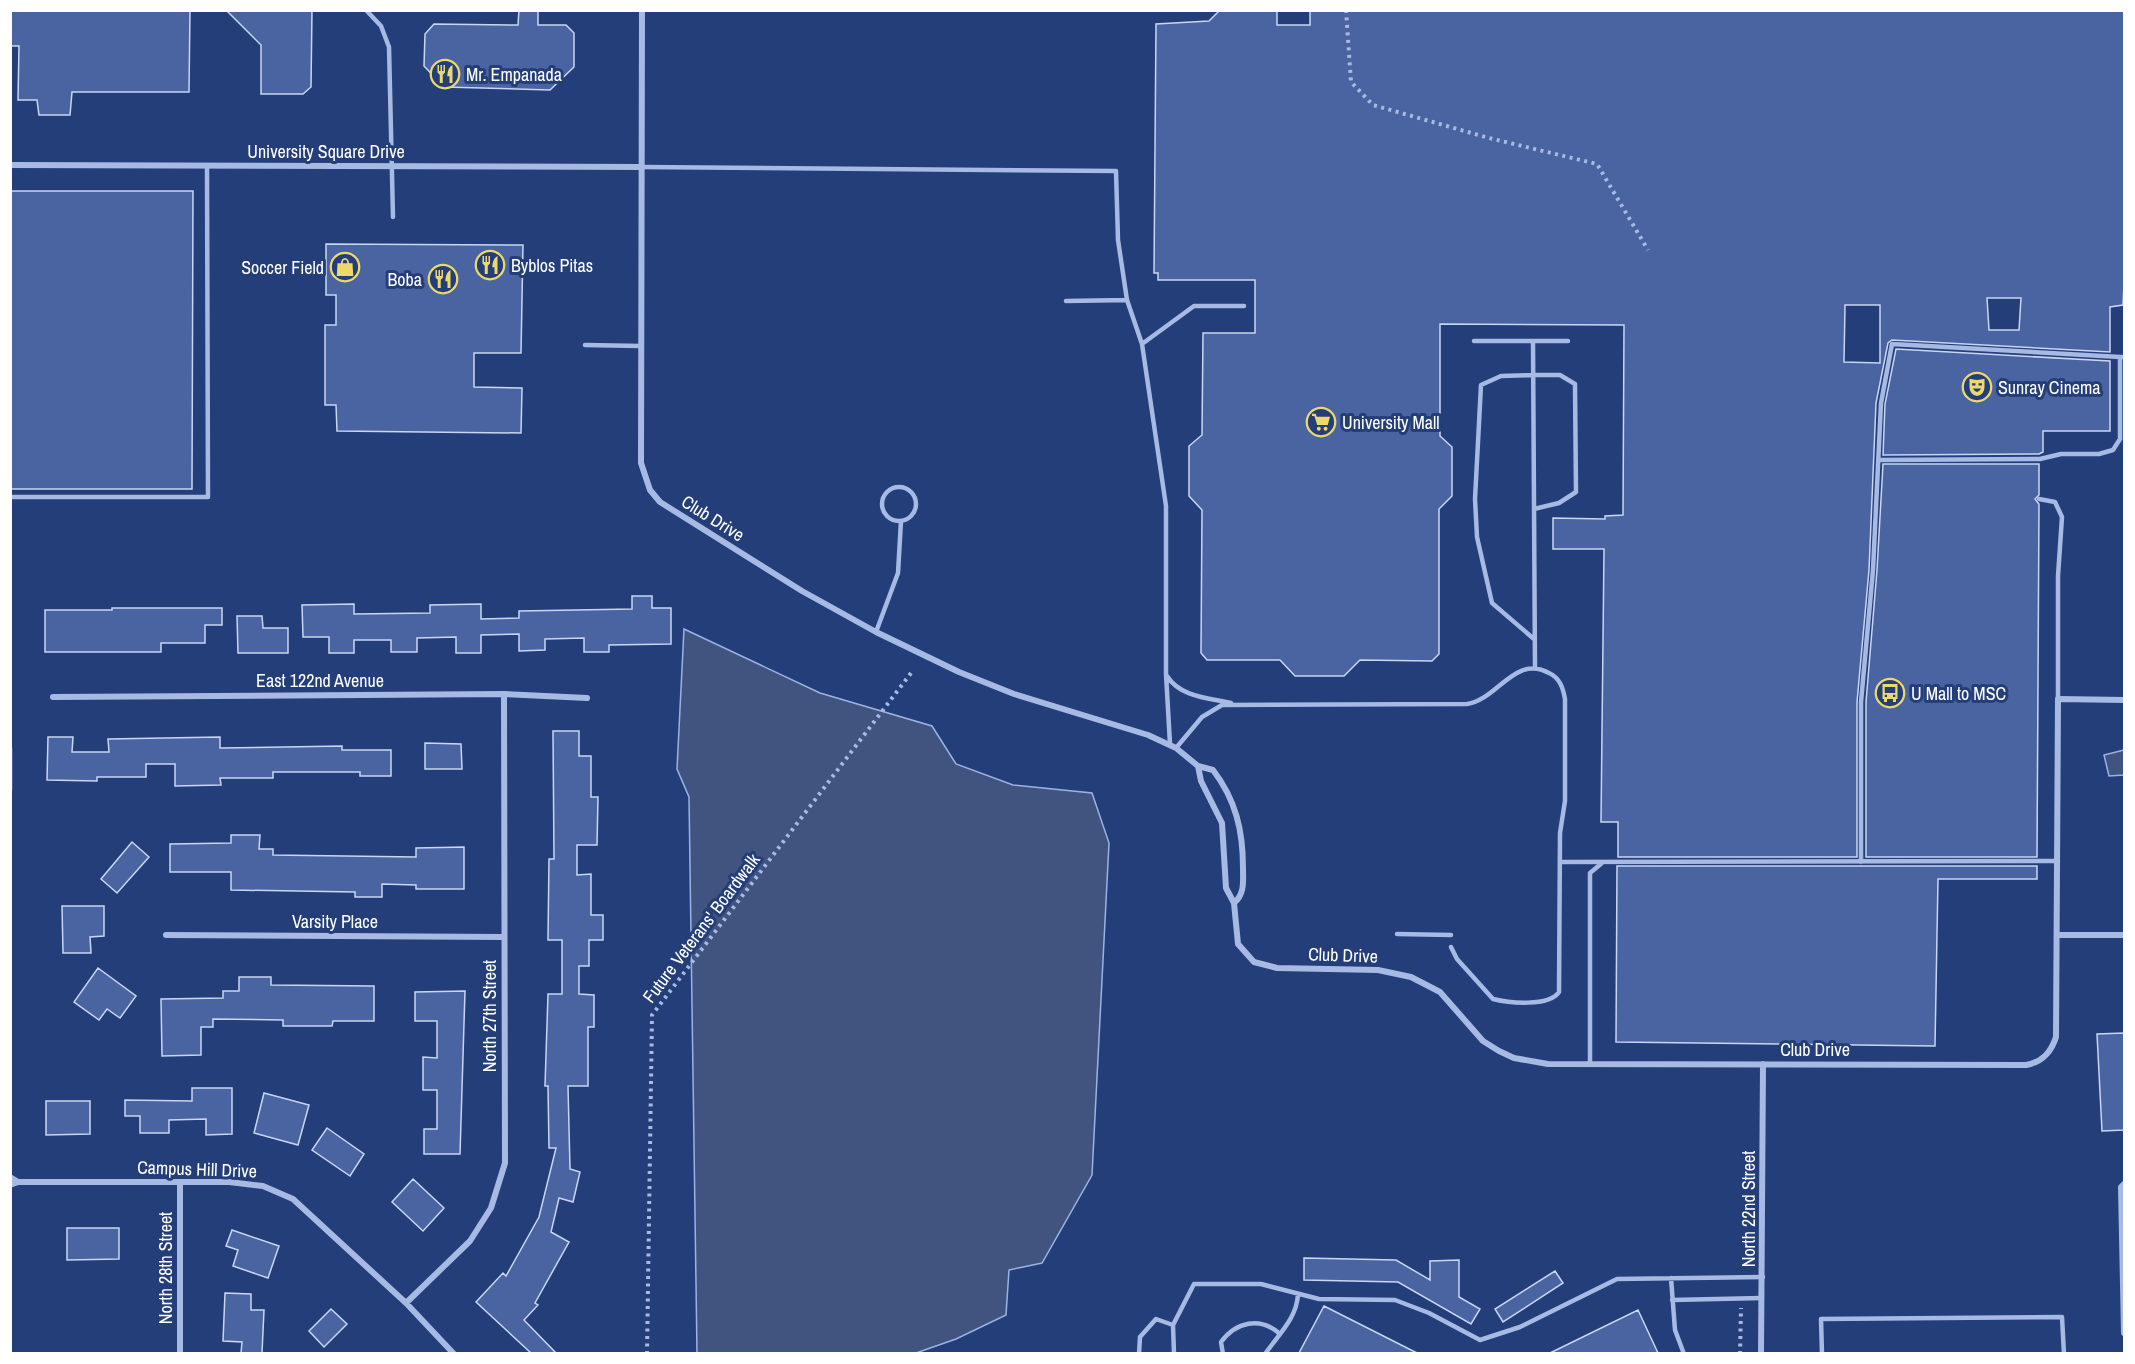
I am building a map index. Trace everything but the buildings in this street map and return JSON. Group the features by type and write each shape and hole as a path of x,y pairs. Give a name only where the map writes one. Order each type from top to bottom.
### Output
{"street":[{"name":"Club Drive","path":"642,10 642,463 650,490 672,511 876,632 959,672 1014,694 1133,730 1170,744 1198,766 1213,770 1226,790 1237,814 1242,839 1242,888 1234,903"},
{"name":"University Square Drive","path":"10,165 641,167"},
{"name":"East 122nd Avenue","path":"53,697 504,694 587,698"},
{"name":"North 27th Street","path":"406,1303 470,1241 491,1208 504,1163 504,694"},
{"name":"Club Drive","path":"1198,766 1201,781 1222,823 1226,888 1234,903 1238,944 1254,962 1277,968 1378,970 1411,976 1440,992 1483,1041 1499,1051 1531,1062 1590,1064 2034,1064 2048,1054 2056,1037 2058,699"},
{"path":"2058,699 2124,700"},
{"path":"2057,934 2124,935"},
{"name":"Varsity Place","path":"166,935 504,937"},
{"name":"North 22nd Street","path":"1761,1353 1763,1064"},
{"path":"10,1176 18,1182"},
{"name":"Campus Hill Drive","path":"10,1185 18,1182 229,1182 263,1186 293,1199 406,1303 454,1353"},
{"name":"North 28th Street","path":"180,1182 180,1353"},
{"path":"2124,1184 2121,1187 2124,1333"}],"lane":[{"path":"366,10 381,26 389,47 393,217"},
{"path":"10,497 208,497 207,165"},
{"path":"641,167 1116,171 1118,240 1127,300 1142,344 1166,507 1166,674 1170,744"},
{"path":"1066,301 1127,300"},
{"path":"1142,344 1194,306 1244,306"},
{"path":"1474,341 1569,341"},
{"path":"1533,341 1534,668"},
{"path":"1861,862 1861,702 1873,570 1881,403 1892,344 2122,357 2120,439 2113,450 2099,454 2061,454 2040,459 1880,460"},
{"path":"585,345 641,346"},
{"path":"1534,509 1559,503 1576,492 1575,384 1560,375 1501,376 1481,385 1475,499 1477,537 1492,603 1534,639"},
{"path":"894,487 910,491 916,501 911,516 901,521 890,518 882,504 885,494 894,487"},
{"path":"2039,499 2055,502 2062,517 2058,576 2058,699"},
{"path":"876,632 898,573 901,521"},
{"path":"1176,748 1202,717 1222,705 1467,704 1483,699 1518,672 1534,668 1543,670 1557,679 1565,699 1565,801 1560,833 1560,986 1556,997 1545,1001 1493,999 1457,959 1451,947"},
{"path":"1166,674 1174,687 1192,695 1234,704"},
{"path":"10,748 10,790"},
{"path":"1590,1064 1590,873 1597,865 1617,859"},
{"path":"1560,862 2058,861"},
{"path":"1397,934 1451,934"},
{"path":"1174,1353 1173,1325 1194,1284 1262,1284 1318,1299 1395,1300 1429,1313 1480,1340 1520,1327 1617,1279 1763,1277"},
{"path":"1671,1278 1675,1330 1684,1353"},
{"path":"1265,1353 1297,1309 1298,1294"},
{"path":"1672,1300 1763,1298"},
{"path":"1822,1353 1821,1319 2062,1317 2064,1353"},
{"path":"1138,1353 1140,1336 1156,1319 1173,1325"},
{"path":"1223,1353 1221,1342 1231,1329 1250,1323 1272,1326 1280,1334"}],"path":[{"path":"1346,10 1351,82 1372,105 1490,138 1598,164 1648,250"},
{"name":"Future Veterans' Boardwalk","path":"647,1353 652,1016 911,673"},
{"path":"1740,1353 1741,1298"}],"water":[{"path":"684,629 820,693 932,726 956,764 1013,785 1092,793 1109,843 1092,1175 1042,1263 1009,1270 1006,1315 956,1339 916,1353 697,1353 689,797 677,769"},
{"path":"2124,750 2124,775 2109,776 2104,755"}],"place":[{"name":"Mr. Empanada","path":"445,74"},
{"name":"Byblos Pitas","path":"490,265"},
{"name":"Soccer Field","path":"345,267"},
{"name":"Boba","path":"443,279"},
{"name":"Sunray Cinema","path":"1977,387"},
{"name":"University Mall","path":"1321,422"},
{"name":"U Mall to MSC","path":"1890,693"}]}
